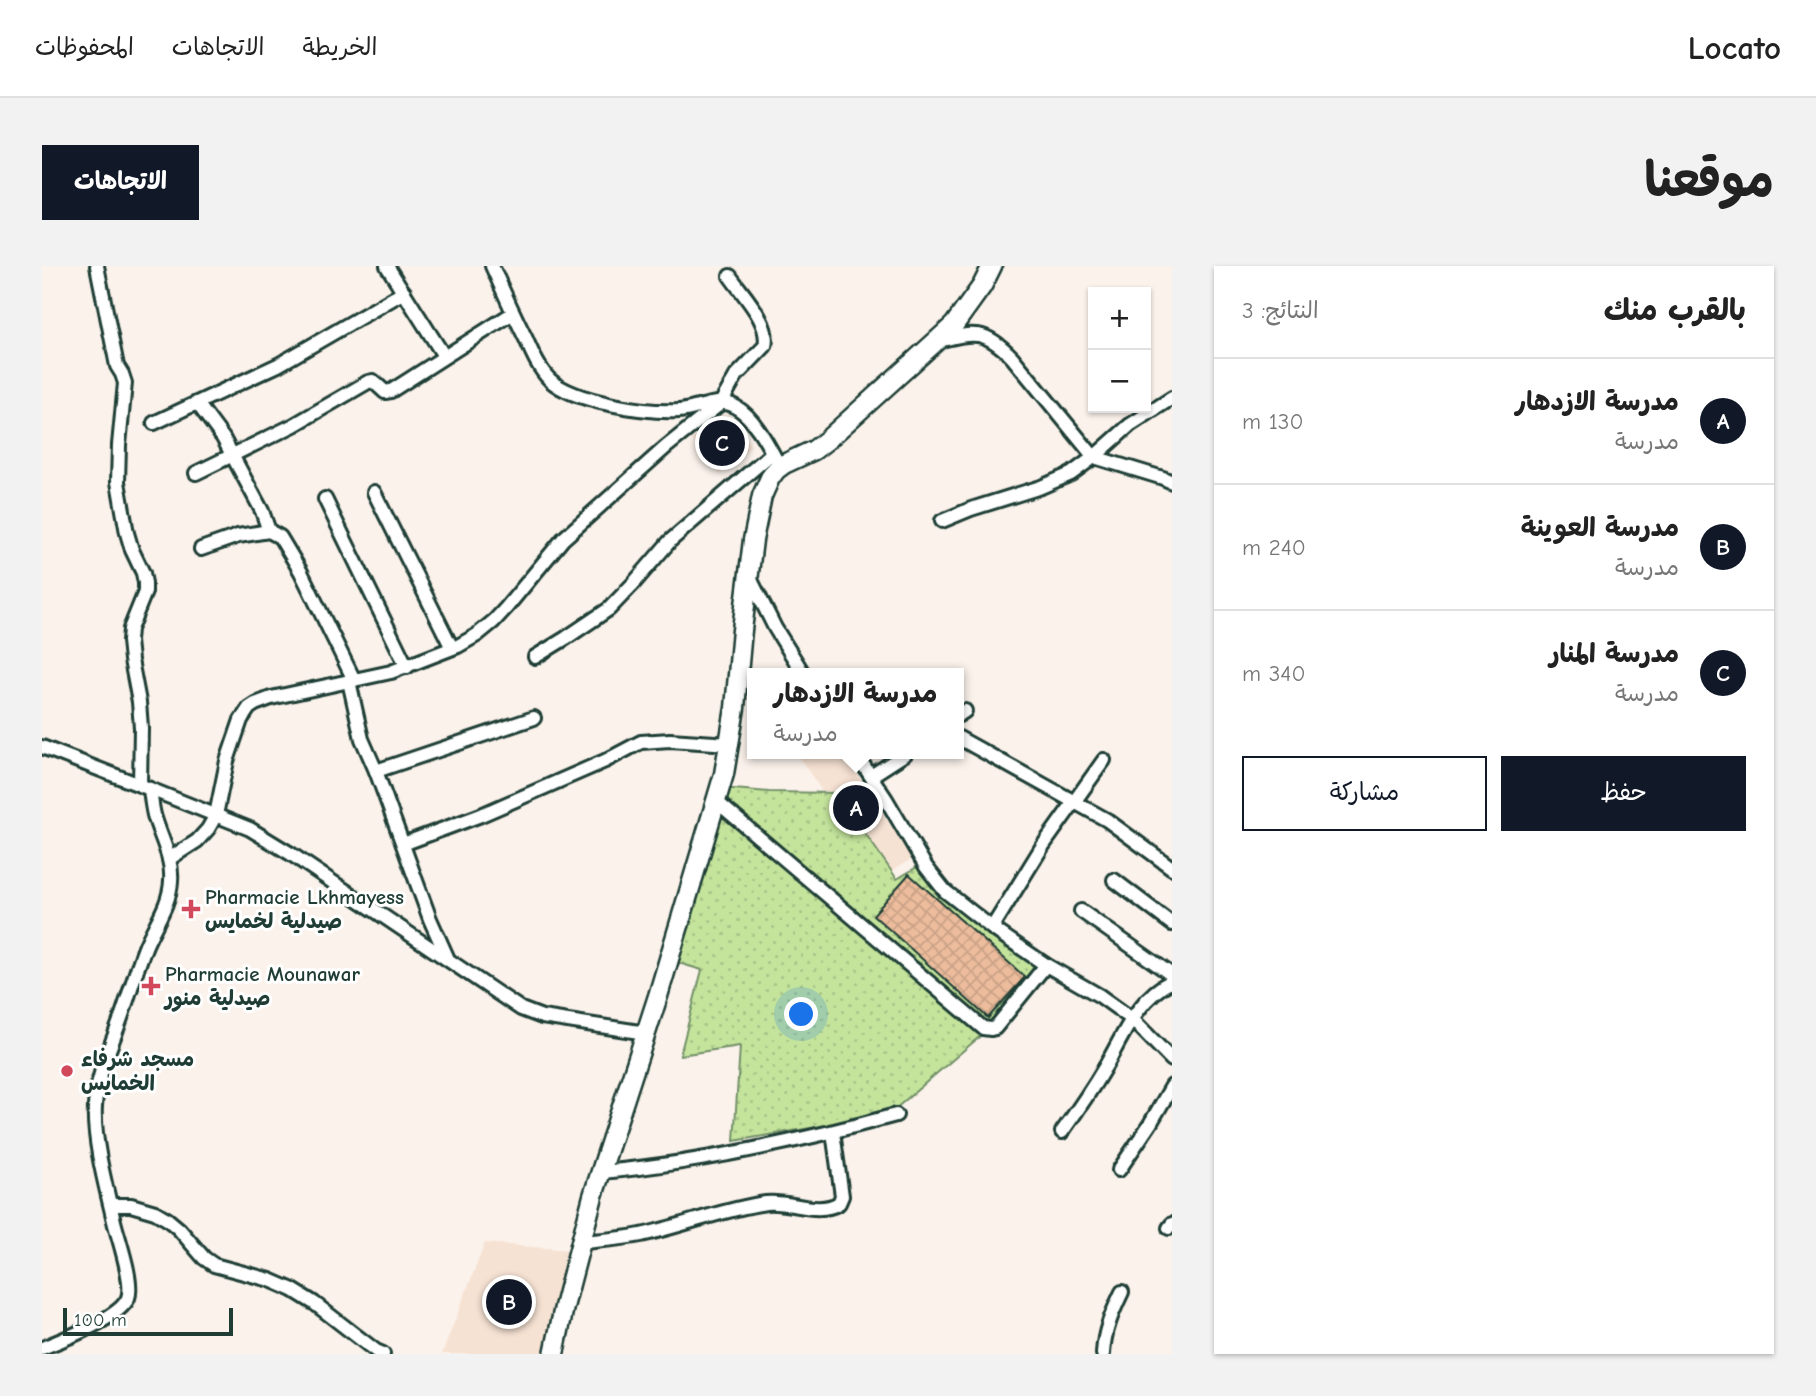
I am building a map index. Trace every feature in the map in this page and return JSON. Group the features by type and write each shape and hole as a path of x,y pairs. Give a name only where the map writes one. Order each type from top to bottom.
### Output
{"street":[{"path":"42,1348 101,1321 120,1308 129,1295 129,1279 94,1120 97,1085 143,951 170,893 172,869 145,787 140,715 129,642 130,629 145,592 145,583 130,542 121,499 118,469 125,383 117,366 97,266"},
{"path":"387,266 444,356"},
{"path":"492,266 543,372 552,382 565,390 601,402 659,411 691,410 721,403 729,404 741,411 761,434 776,460 762,496 755,528 730,744 724,774 646,1033 593,1196 554,1354"},
{"path":"535,657 609,609 670,541 776,460 814,450 954,325 970,305 992,266"},
{"path":"169,859 202,836 216,815 227,761 241,720 249,708 271,698 407,667 477,635 494,621 563,539 666,447 721,403 736,376 765,346 766,340 763,324 730,276"},
{"path":"154,423 278,365 404,292"},
{"path":"196,473 293,425 368,382 375,381 385,392 391,391 513,313"},
{"path":"937,342 962,335 978,335 1000,345 1034,382 1094,457 1172,482"},
{"path":"942,521 1041,487 1081,468 1130,425 1172,398"},
{"path":"197,403 233,455 262,511 269,531"},
{"path":"374,492 452,648"},
{"path":"325,499 407,667"},
{"path":"201,549 238,536 269,531 283,541 301,572 351,681 362,738 430,919 448,959"},
{"path":"748,574 775,628 800,668"},
{"path":"376,771 534,718"},
{"path":"403,844 481,815 605,761 641,742 670,740 730,744"},
{"path":"964,741 1107,820 1172,868"},
{"path":"42,747 250,829 521,1009 542,1017 646,1033"},
{"path":"859,759 926,867 945,891 1046,965 1100,996 1132,1019 1172,1060"},
{"path":"871,776 897,759"},
{"path":"992,928 1042,847 1104,760"},
{"path":"716,801 983,1028 991,1030 995,1027 1046,965"},
{"path":"1114,880 1172,924"},
{"path":"1081,912 1172,975"},
{"path":"1062,1132 1104,1069 1132,1019 1153,993 1172,981"},
{"path":"1119,1170 1172,1086"},
{"path":"602,1172 679,1162 833,1132 895,1115"},
{"path":"582,1242 643,1234 764,1203 821,1208 833,1206 839,1203 842,1196 833,1132"},
{"path":"111,1205 131,1205 155,1212 179,1229 204,1258 214,1265 270,1280 293,1290 378,1353"},
{"path":"1103,1354 1110,1317 1122,1292"}],"shaded area":[{"path":"727,414 751,446 720,474 692,440"},
{"path":"800,759 847,759 912,859 880,877"},
{"path":"485,1243 568,1250 542,1354 442,1354"}],"green space":[{"path":"721,788 837,793 897,879 917,867 978,921 1047,968 985,1032 888,1115 734,1141 740,1046 680,1055 702,970 672,961"}],"building":[{"path":"909,874 1025,977 988,1018 873,915"}],"place":[{"name":"مدرسة المنار","path":"722,443"},
{"name":"مدرسة الازدهار","path":"856,808"},
{"name":"Pharmacie Lkhmayess صيدلية لخمايس","path":"191,909"},
{"name":"Pharmacie Mounawar صيدلية منور","path":"151,986"},
{"name":"مسجد شرفاء الخمايس","path":"67,1071"},
{"name":"مدرسة العوينة","path":"509,1302"}]}
